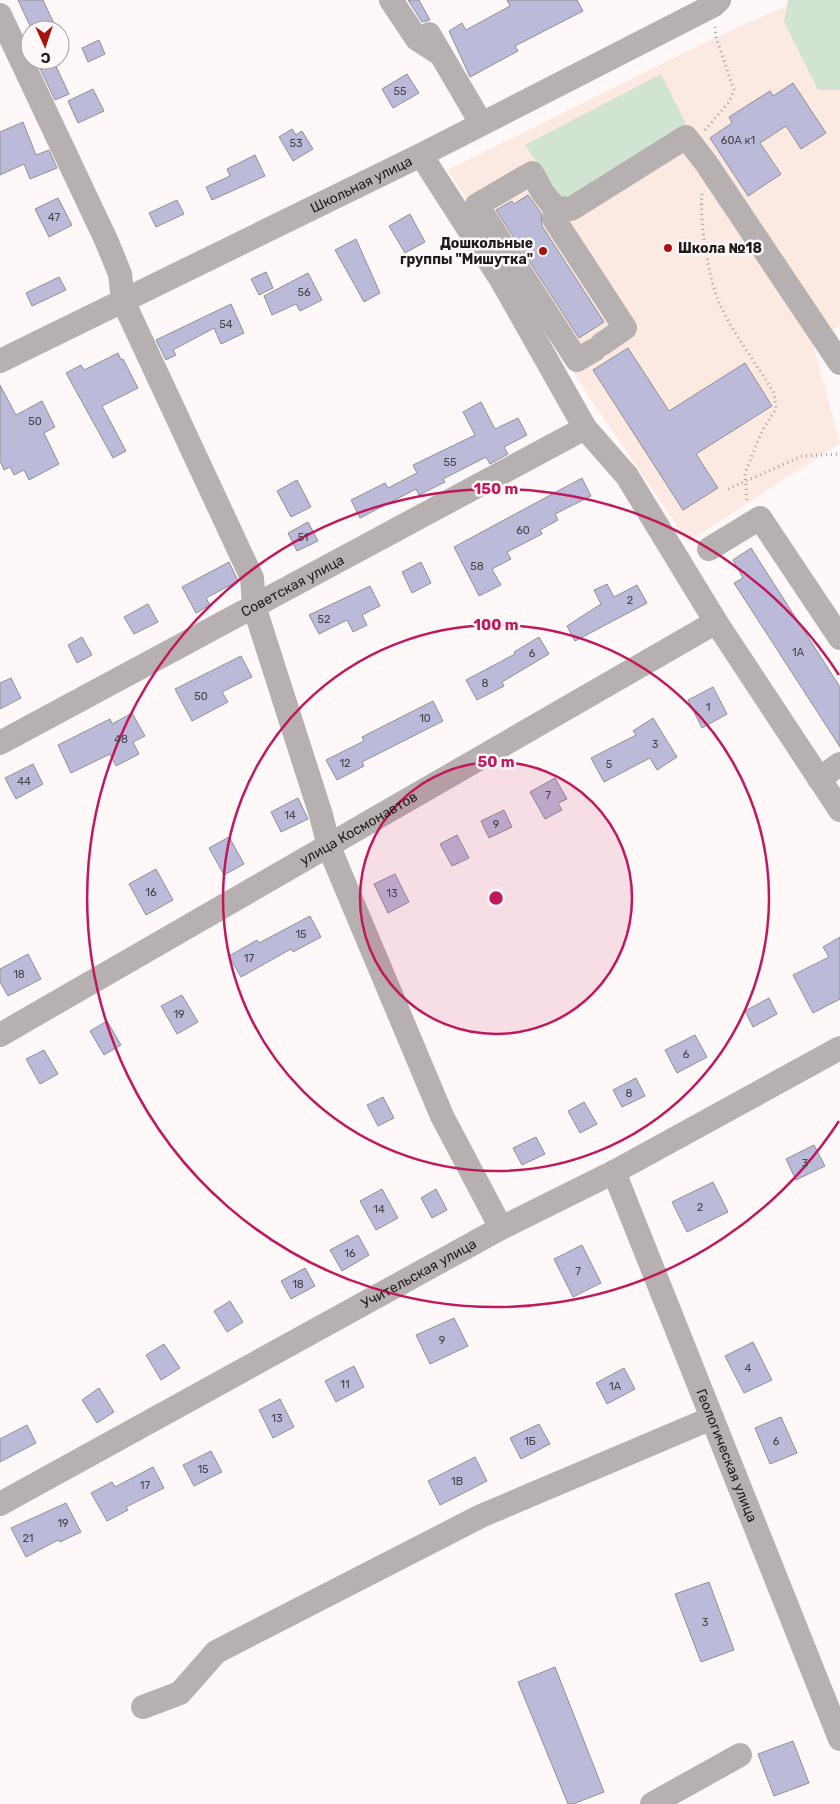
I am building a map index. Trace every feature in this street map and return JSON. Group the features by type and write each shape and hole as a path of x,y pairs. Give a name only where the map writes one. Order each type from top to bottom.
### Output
{"street":[{"path":"391,0 417,39 440,55"},
{"name":"Школьная улица","path":"0,361 422,154 715,2"},
{"path":"0,15 107,242 120,274 123,301 252,578 254,606 321,815 329,847 442,1116 501,1228"},
{"path":"429,34 481,123"},
{"path":"555,208 554,219 625,328 577,360 477,204 532,173 543,194 555,208 571,209 686,137 706,163 840,363"},
{"path":"422,154 502,281 585,428 627,476 716,622 840,810"},
{"name":"Советская улица","path":"0,743 585,428"},
{"path":"709,549 760,518 840,638"},
{"name":"улица Космонавтов","path":"0,1035 329,847 716,622"},
{"path":"819,779 840,764"},
{"name":"Учительская улица","path":"0,1504 501,1228 614,1172 840,1048"},
{"name":"Геологическая улица","path":"614,1172 840,1739"},
{"path":"143,1707 180,1693 216,1652 481,1516 712,1418"},
{"path":"652,1804 740,1755"}],"path":[{"path":"715,2 716,37 734,90 729,102 705,130 706,163 701,205 706,252 720,306 774,393 776,409 762,431 745,473 748,506 756,521"},
{"path":"728,488 802,456 840,454"}],"shaded area":[{"name":"Школа №18","path":"800,0 840,19 840,325 813,344 840,443 688,542 578,380 448,170 716,37"}],"green space":[{"path":"788,0 840,0 840,90 818,90 784,22"},
{"path":"661,74 686,124 563,201 525,145"}],"building":[{"path":"18,0 43,0 52,20 27,20"},
{"path":"408,0 419,0 430,20 422,22"},
{"path":"507,0 577,0 583,11 515,46 518,51 470,77 449,31 462,23 466,30 510,6"},
{"path":"99,40 105,54 88,62 82,48"},
{"path":"41,70 58,70 69,94 55,100"},
{"path":"407,74 419,93 393,108 382,89"},
{"path":"793,83 826,133 801,149 786,126 760,143 781,174 748,196 710,138 732,123 729,117 770,91 773,96"},
{"path":"93,89 104,111 78,123 68,101"},
{"path":"23,122 36,155 49,150 57,168 30,179 24,164 0,175 0,132"},
{"path":"292,129 296,135 302,131 313,149 293,161 279,137"},
{"path":"255,155 265,176 212,200 206,187 230,176 227,169"},
{"name":"Дошкольные группы \"Мишутка\"","path":"528,195 541,213 542,226 604,322 579,338 496,210 512,201 514,204"},
{"path":"58,198 72,225 49,237 35,209"},
{"path":"177,200 184,214 156,227 149,213"},
{"path":"410,214 425,242 405,253 389,226"},
{"path":"356,239 380,293 364,302 335,250"},
{"path":"266,272 273,288 259,295 251,279"},
{"path":"308,273 322,300 300,311 296,304 272,315 264,296"},
{"path":"59,277 66,290 32,306 26,293"},
{"path":"231,304 244,333 221,344 214,328 173,350 176,355 166,360 156,340"},
{"path":"628,348 669,411 745,363 772,406 696,454 718,488 683,510 593,370"},
{"path":"118,353 138,388 102,406 126,451 113,458 66,373 81,365 84,370"},
{"path":"0,385 16,415 42,401 55,427 44,433 59,464 29,480 24,470 14,475 10,467 4,470 0,461"},
{"path":"481,402 495,429 518,418 527,435 504,447 508,454 490,464 486,457 443,479 445,482 419,495 416,489 360,518 351,500 385,483 388,488 417,473 413,465 475,435 463,412"},
{"path":"582,478 591,496 555,514 558,520 540,530 542,534 507,552 511,559 492,569 501,585 479,596 454,547"},
{"path":"297,480 311,507 291,517 277,491"},
{"path":"308,522 318,541 297,551 288,533"},
{"path":"751,548 840,687 840,747 734,583 743,578 733,560"},
{"path":"229,562 238,581 206,598 210,605 196,613 182,587"},
{"path":"421,562 431,583 412,593 402,572"},
{"path":"607,584 614,597 637,585 647,603 575,641 567,626 601,604 594,590"},
{"path":"370,586 380,606 362,615 367,625 353,632 347,620 319,634 309,615"},
{"path":"148,604 158,622 134,634 124,617"},
{"path":"82,637 92,655 77,663 68,645"},
{"path":"539,637 549,654 502,682 504,686 477,700 466,680 515,654 514,652"},
{"path":"241,656 252,677 222,692 228,702 192,721 175,689"},
{"path":"11,678 21,698 0,709 0,683"},
{"path":"713,687 727,714 702,728 688,700"},
{"path":"433,701 443,721 362,762 364,766 337,780 326,760 364,741 362,737"},
{"path":"132,713 145,736 133,742 139,754 116,766 110,754 71,773 58,745 110,719 112,724"},
{"path":"653,718 677,757 657,770 650,758 604,782 591,758 636,735 633,731"},
{"path":"33,764 43,784 16,799 5,778"},
{"path":"555,778 567,799 558,803 562,810 545,819 530,792"},
{"path":"298,798 308,819 281,832 271,812"},
{"path":"504,810 512,827 489,838 481,821"},
{"path":"457,835 469,858 452,866 440,844"},
{"path":"229,837 244,864 224,875 209,848"},
{"path":"156,869 173,900 146,915 129,884"},
{"path":"395,874 409,902 388,913 374,884"},
{"path":"310,916 321,937 293,952 291,949 241,977 229,956 257,940 259,943"},
{"path":"840,937 840,999 813,1013 793,975 829,957 823,947"},
{"path":"28,954 41,979 8,996 0,982 0,969"},
{"path":"182,995 198,1022 177,1034 161,1006"},
{"path":"769,998 777,1014 753,1027 745,1011"},
{"path":"107,1021 121,1045 104,1055 90,1031"},
{"path":"695,1035 707,1057 677,1073 665,1050"},
{"path":"44,1050 58,1074 40,1084 26,1059"},
{"path":"636,1078 645,1096 622,1107 613,1090"},
{"path":"383,1097 394,1118 378,1126 367,1105"},
{"path":"584,1102 597,1124 580,1133 568,1111"},
{"path":"536,1137 545,1154 522,1165 513,1148"},
{"path":"814,1145 825,1166 796,1180 786,1159"},
{"path":"713,1182 728,1212 687,1232 672,1202"},
{"path":"382,1189 398,1218 376,1230 360,1201"},
{"path":"436,1189 447,1210 432,1218 421,1198"},
{"path":"358,1235 369,1255 342,1271 330,1250"},
{"path":"582,1245 601,1283 573,1297 554,1259"},
{"path":"305,1268 315,1286 291,1299 281,1281"},
{"path":"230,1301 243,1322 227,1332 214,1311"},
{"path":"454,1318 468,1346 430,1364 416,1335"},
{"path":"753,1342 772,1380 744,1393 725,1356"},
{"path":"164,1344 180,1368 161,1380 146,1355"},
{"path":"354,1366 364,1387 336,1402 325,1381"},
{"path":"624,1368 635,1389 607,1404 596,1383"},
{"path":"99,1388 114,1412 97,1423 82,1400"},
{"path":"280,1399 294,1427 273,1438 259,1410"},
{"path":"781,1417 797,1453 770,1464 755,1428"},
{"path":"539,1424 550,1444 521,1459 510,1438"},
{"path":"27,1425 36,1443 0,1462 0,1439"},
{"path":"211,1451 222,1472 194,1486 183,1465"},
{"path":"475,1457 487,1481 440,1505 428,1481"},
{"path":"153,1467 164,1488 126,1507 128,1510 107,1521 91,1493 112,1482 115,1487"},
{"path":"66,1503 81,1532 60,1542 58,1540 26,1557 11,1528"},
{"path":"709,1582 734,1650 701,1662 675,1594"},
{"path":"555,1667 604,1792 573,1804 568,1804 518,1682"},
{"path":"793,1741 809,1783 774,1796 758,1754"}],"place":[{"name":"Школа №18","path":"668,248"},
{"name":"Дошкольные группы \"Мишутка\"","path":"543,251"}]}
